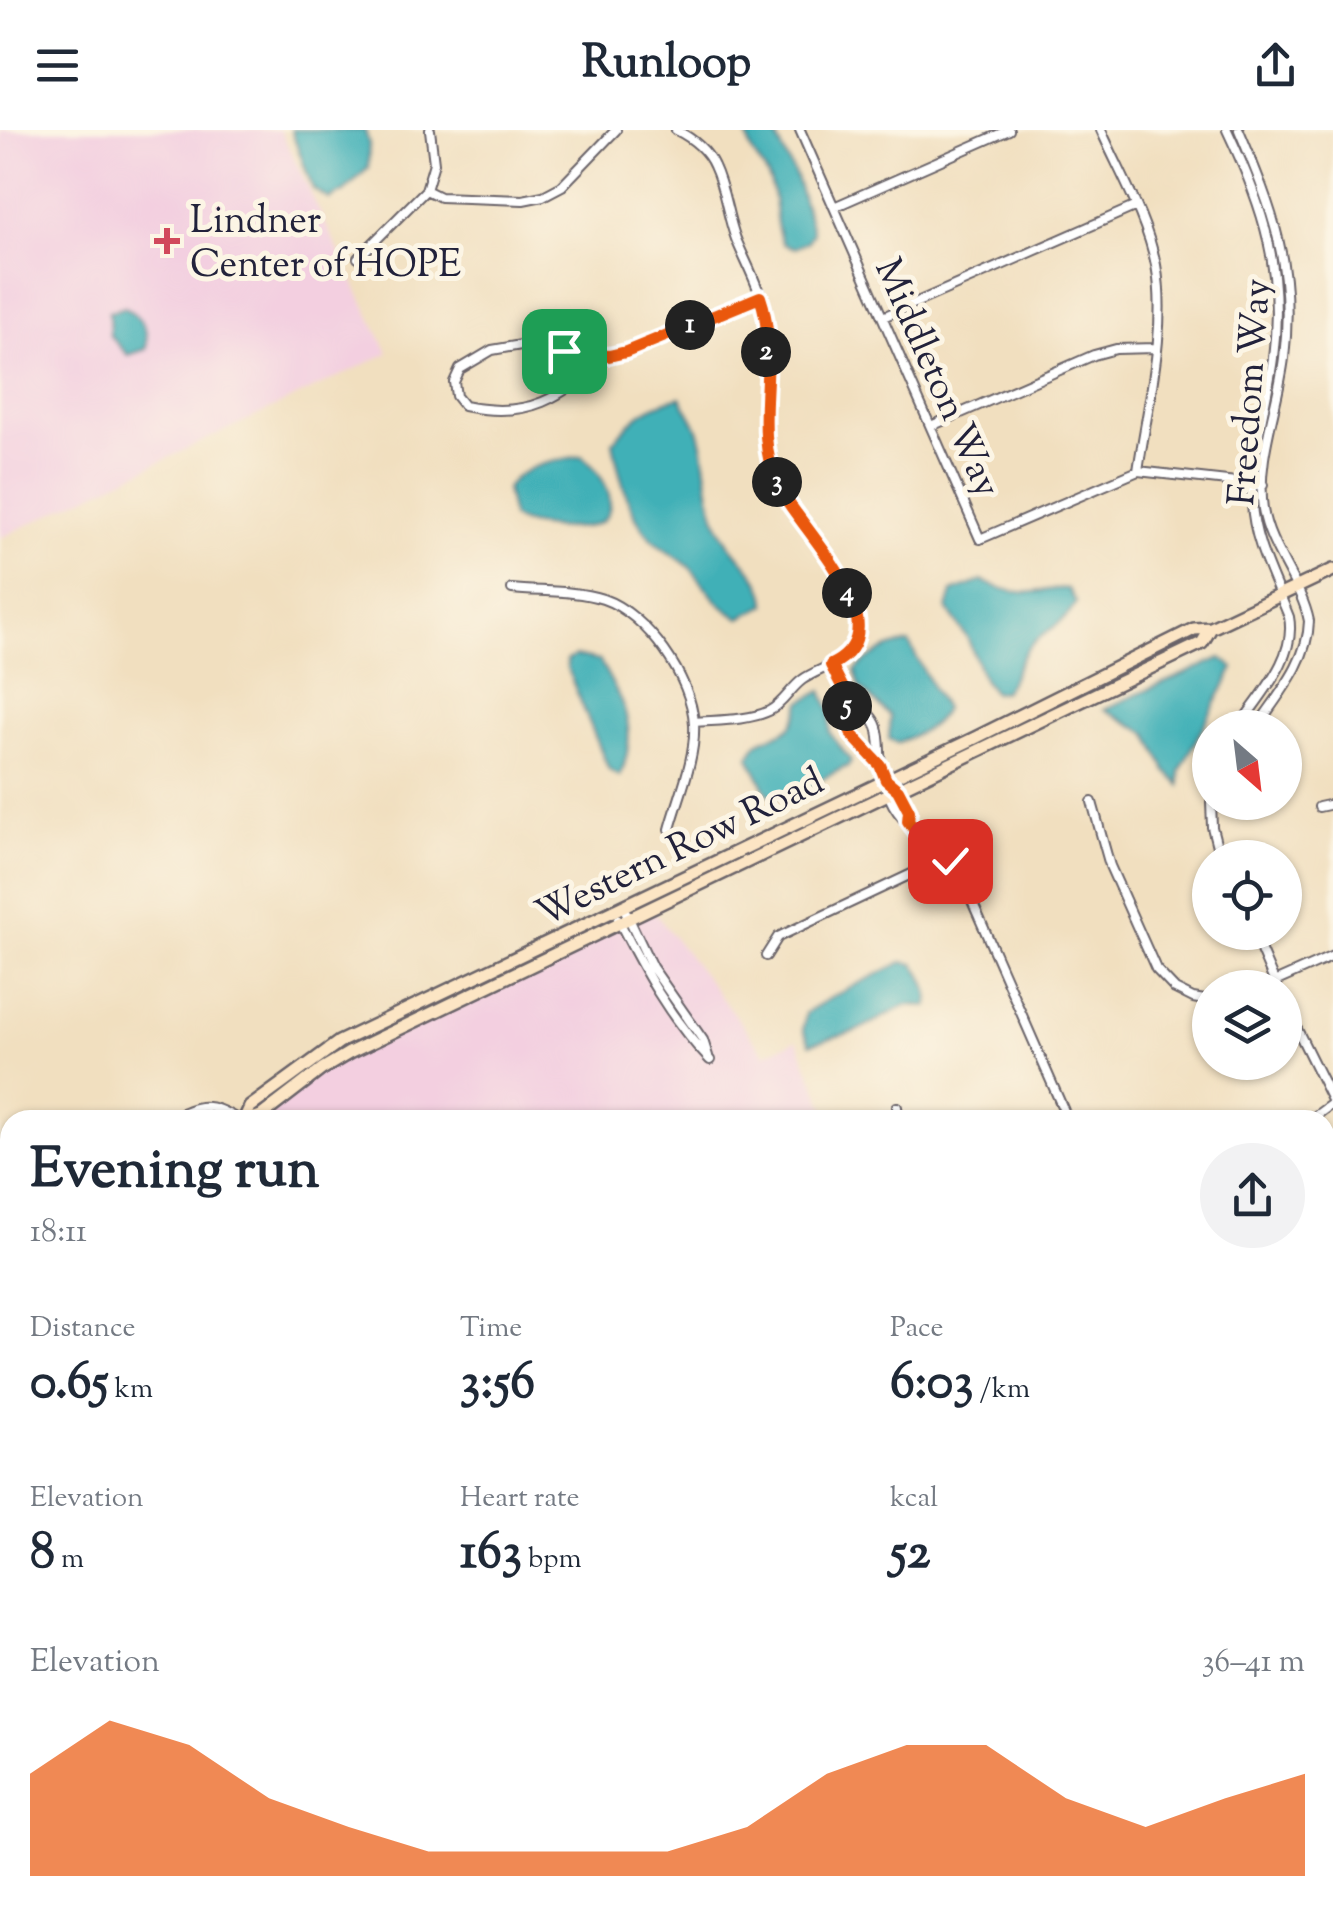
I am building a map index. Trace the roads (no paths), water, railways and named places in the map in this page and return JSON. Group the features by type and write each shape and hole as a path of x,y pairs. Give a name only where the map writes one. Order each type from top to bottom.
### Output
{"street":[{"path":"358,258 426,190 434,163 430,130"},
{"path":"426,190 440,197 523,200 544,196 562,186 616,130"},
{"path":"676,130 701,147 714,164 736,237 760,297 767,328 766,398 776,480 831,559 858,620 854,646 846,656 800,682 782,702 766,712 694,722"},
{"name":"Middleton Way","path":"800,130 980,538 1138,471 1258,485"},
{"path":"834,207 1010,130"},
{"path":"1101,130 1152,249 1159,286 1155,348 1138,471"},
{"name":"Freedom Way","path":"1228,130 1257,194 1272,254 1274,345 1256,530 1291,624 1288,650 1250,710"},
{"name":"Freedom Way","path":"1239,130 1268,198 1282,253 1288,300 1284,359 1258,485 1266,521 1309,621 1306,647 1267,710"},
{"path":"883,317 1134,206"},
{"name":"Freedom Way","path":"1272,254 1282,253"},
{"path":"609,356 570,388 546,403 528,408 484,410 464,406 456,396 454,382 460,369 492,350 527,344 609,356 760,297"},
{"path":"931,426 1094,355 1116,349 1155,348"},
{"name":"Western Row Road","path":"249,1110 340,1042 1194,628 1211,628 1333,570"},
{"path":"512,589 592,597 628,612 665,650 688,698 694,722 690,756 670,829"},
{"name":"Western Row Road","path":"261,1110 349,1053 1202,643 1211,628"},
{"path":"831,665 848,698 874,721 880,740 880,765 899,816 961,876 1064,1110"},
{"path":"848,698 849,729 860,747 880,765"},
{"path":"1092,802 1110,866 1156,969 1175,989 1192,998"},
{"path":"1319,807 1333,804"},
{"path":"766,956 778,937 922,868 938,851"},
{"path":"618,908 646,976 694,1045 710,1060 702,1040 624,921"},
{"path":"1302,971 1333,956"},
{"path":"1302,1039 1333,1102"},
{"path":"188,1110 201,1104 223,1110"}],"water":[{"path":"291,130 365,130 368,168 344,192 329,199 313,189"},
{"path":"747,130 773,130 796,177 813,232 808,241 795,248 783,244 780,237 770,180 751,149"},
{"path":"125,307 140,320 146,335 146,349 128,355 110,336 109,312"},
{"path":"681,397 699,432 719,525 731,547 757,578 765,596 766,605 740,618 718,602 687,565 645,531 622,481 613,442 642,412"},
{"path":"582,456 600,476 608,493 610,502 605,518 588,526 560,528 512,518 506,489 512,481 539,465"},
{"path":"982,581 1020,592 1068,589 1076,602 1067,616 1028,648 1004,691 994,693 983,679 968,639 947,609 952,592"},
{"path":"909,643 944,709 930,726 897,743 889,739 890,716 860,687 855,671 880,652"},
{"path":"575,656 600,661 622,703 629,743 620,776 609,770 567,668 567,660"},
{"path":"1221,658 1234,668 1212,710 1192,710 1192,748 1180,771 1180,785 1167,772 1148,734 1104,709"},
{"path":"822,691 830,710 830,733 851,761 798,791 768,794 749,757 757,743 790,726 801,702"},
{"path":"902,962 914,964 921,973 928,989 928,1006 907,1005 856,1031 810,1044 803,1029 806,1013"}],"place":[{"name":"Lindner Center of HOPE","path":"167,241"}]}
